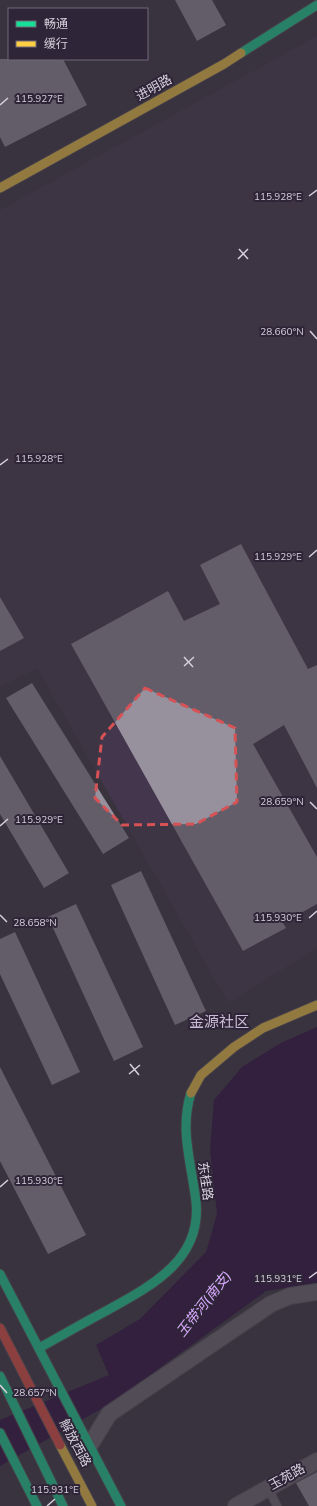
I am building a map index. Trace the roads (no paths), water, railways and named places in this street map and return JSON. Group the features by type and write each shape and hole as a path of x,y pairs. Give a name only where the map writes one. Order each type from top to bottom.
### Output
{"street":[{"name":"进明路","path":"0,188 224,64 317,5"},
{"name":"东桂路","path":"39,1348 150,1287 169,1271 182,1256 189,1244 195,1227 196,1203 186,1144 187,1105 191,1092 201,1075 234,1047 263,1028 317,1005"},
{"path":"0,1274 121,1506"},
{"path":"90,1445 109,1414 271,1304 290,1296 317,1292"},
{"name":"解放西路","path":"0,1328 92,1506"},
{"path":"0,1376 61,1503"},
{"path":"0,1433 37,1506"},
{"name":"玉苑路","path":"236,1506 317,1461"}],"lane":[{"path":"268,1488 277,1506"}],"water":[{"name":"玉带河(南支)","path":"317,1027 317,1283 266,1291 113,1402 0,1466 0,1420 109,1375 96,1345 140,1319 206,1252 217,1214 210,1151 214,1100 242,1067 281,1043"}],"district":[{"name":"金源社区","path":"219,1022"}]}
